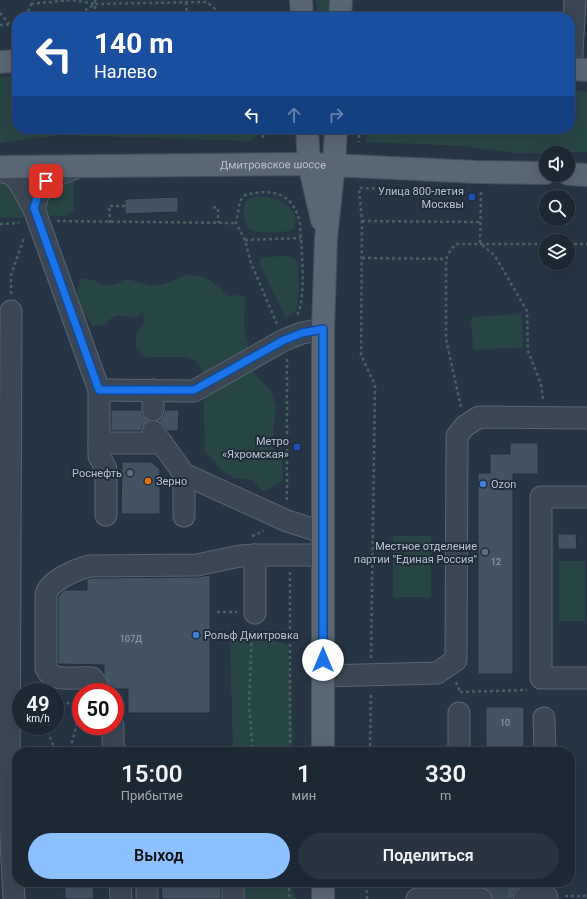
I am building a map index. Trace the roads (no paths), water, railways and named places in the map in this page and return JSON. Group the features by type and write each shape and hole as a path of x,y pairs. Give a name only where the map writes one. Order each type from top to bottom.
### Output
{"main road":[{"path":"301,0 302,12"},
{"path":"340,12 341,0"},
{"path":"0,62 12,61"},
{"path":"307,134 309,164 326,238"},
{"path":"323,747 323,329 326,238 336,134"},
{"name":"Дмитровское шоссе","path":"0,167 334,164 477,172 539,173"},
{"path":"575,174 587,175"},
{"path":"323,887 323,899"}],"lane":[{"path":"575,0 576,69"},
{"path":"28,216 46,181 80,166"},
{"path":"0,171 11,174 18,180 28,216 99,390 99,456 106,469 106,515"},
{"path":"11,311 5,485 5,654 12,859"},
{"path":"99,390 153,400 194,390 284,340 302,333 323,329"},
{"path":"323,676 437,673 456,660 457,436 465,426 479,417 587,418"},
{"path":"99,443 158,437 184,474 287,521 322,532"},
{"path":"184,474 184,516"},
{"path":"587,497 541,497 541,678 587,678"},
{"path":"254,621 255,555"},
{"path":"96,683 92,678 58,678 48,673 46,668 47,591 52,584 78,569 90,566 197,565 240,556 255,555 322,555"},
{"path":"459,713 459,747"},
{"path":"544,718 545,747"},
{"path":"113,735 114,747"},
{"path":"13,887 14,899"},
{"path":"120,887 121,899"},
{"path":"147,887 147,899"},
{"path":"233,887 233,899"},
{"path":"459,887 459,899"},
{"path":"524,898 547,893"},
{"path":"417,899 481,899"}],"tunnel":[{"path":"487,899 524,898"}],"place":[{"name":"Улица 800-летия Москвы","path":"472,197"},
{"name":"Метро «Яхромская»","path":"297,447"},
{"name":"Роснефть","path":"130,473"},
{"name":"Зерно","path":"148,481"},
{"name":"Ozon","path":"483,484"},
{"name":"Местное отделение партии \"Единая Россия\"","path":"485,552"},
{"name":"Рольф Дмитровка","path":"196,635"}]}
